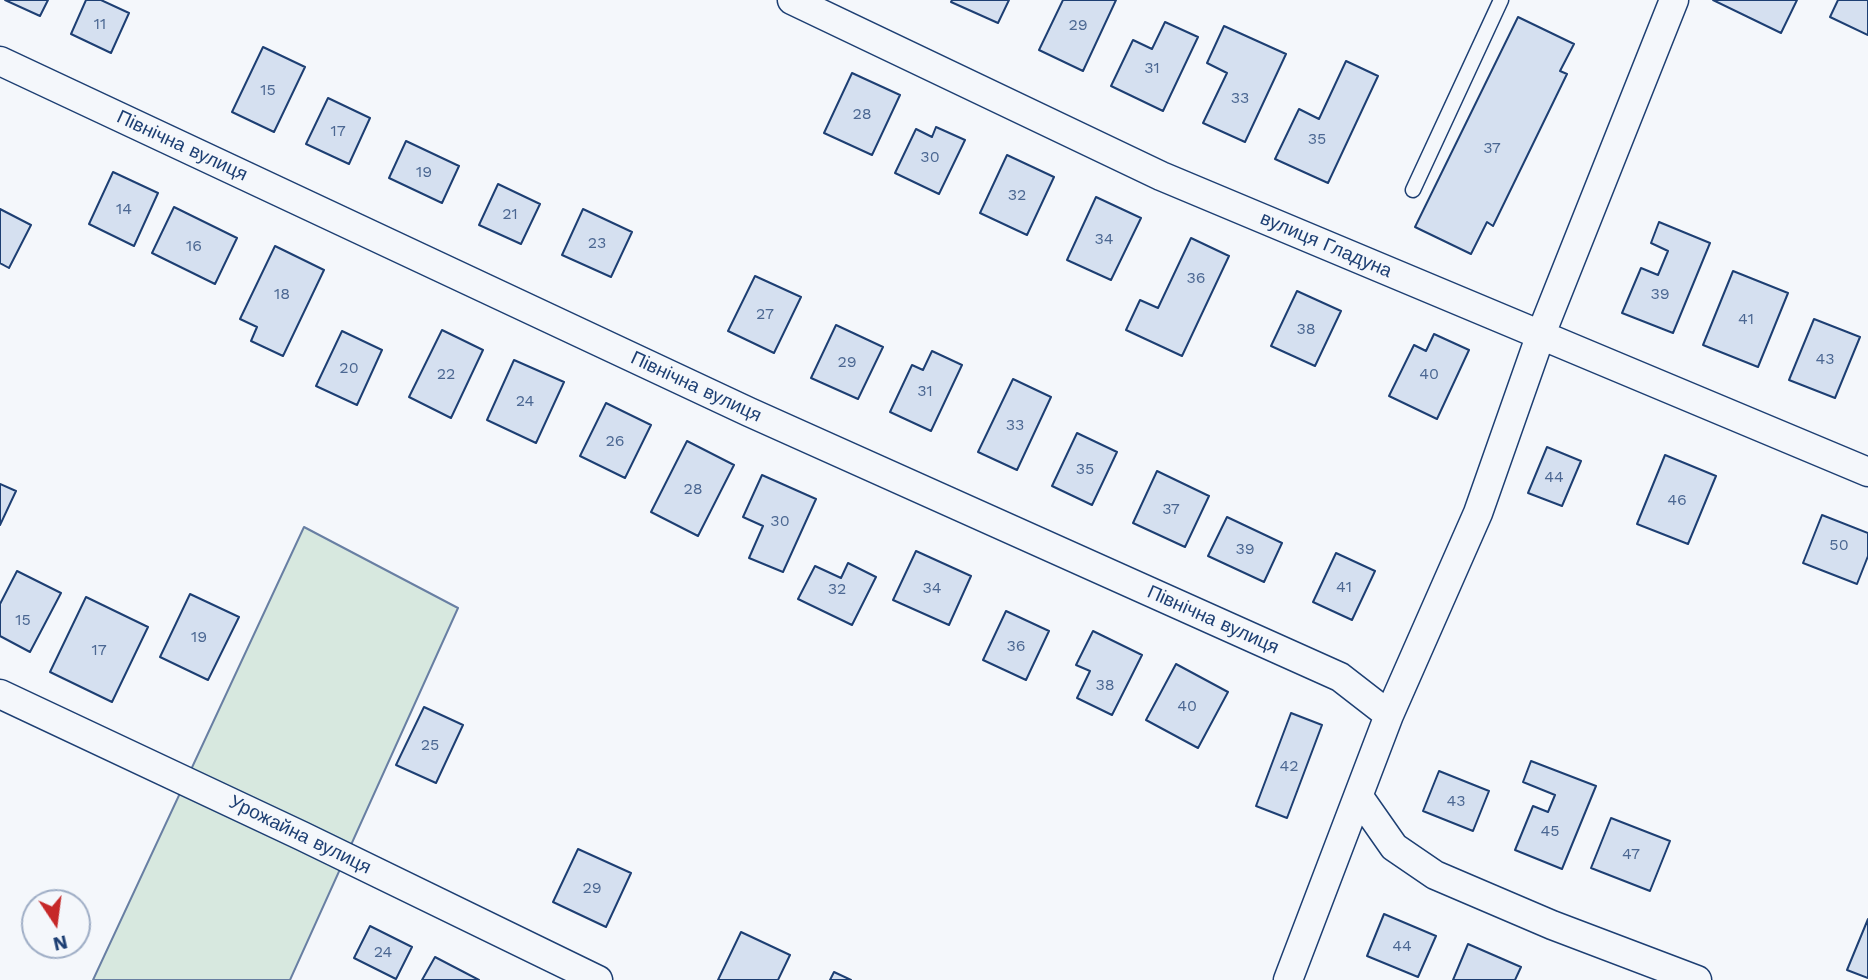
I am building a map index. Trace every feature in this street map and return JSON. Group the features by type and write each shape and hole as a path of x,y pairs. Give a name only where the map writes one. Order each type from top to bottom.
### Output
{"street":[{"name":"вулиця Гладуна","path":"792,0 1161,176 1868,472"},
{"path":"1288,980 1389,715 1478,513 1541,334 1674,0"},
{"name":"Північна вулиця","path":"0,61 749,412 1340,677 1389,715"},
{"name":"Урожайна вулиця","path":"0,694 302,835 598,980"},
{"path":"1359,797 1394,847 1435,875 1552,925 1697,980"}],"lane":[{"path":"1413,190 1501,0"}],"shaded area":[{"path":"304,527 458,608 290,980 93,980"}],"building":[{"path":"5,0 48,0 40,16"},
{"path":"86,0 101,0 129,13 111,53 71,34"},
{"path":"1009,0 998,23 951,2"},
{"path":"1063,0 1116,0 1083,71 1039,50"},
{"path":"1713,0 1797,0 1781,33"},
{"path":"1838,0 1868,0 1868,35 1830,17"},
{"path":"1518,17 1574,44 1560,71 1567,74 1493,226 1487,222 1471,254 1415,227"},
{"path":"1165,22 1198,37 1163,111 1111,86 1133,40 1152,49"},
{"path":"1224,26 1286,54 1245,142 1203,123 1227,73 1207,63"},
{"path":"263,47 305,67 274,132 232,112"},
{"path":"1346,61 1378,76 1328,183 1275,159 1299,109 1319,119"},
{"path":"852,73 900,95 872,155 824,133"},
{"path":"328,98 370,118 349,164 306,144"},
{"path":"936,127 965,140 939,194 895,173 916,129 932,137"},
{"path":"406,141 459,166 442,203 389,178"},
{"path":"1007,155 1054,177 1027,235 980,213"},
{"path":"113,172 158,193 134,246 89,224"},
{"path":"498,184 540,204 521,244 479,225"},
{"path":"1096,197 1141,218 1111,280 1067,260"},
{"path":"174,207 237,238 215,284 152,253"},
{"path":"0,209 31,225 9,268 0,263"},
{"path":"583,209 632,232 611,277 562,255"},
{"path":"1659,222 1710,243 1673,333 1622,313 1641,268 1658,275 1668,251 1651,243"},
{"path":"1191,238 1229,256 1182,356 1126,330 1140,300 1158,308"},
{"path":"275,246 324,270 283,356 251,341 257,327 240,319"},
{"path":"1733,271 1788,293 1758,367 1703,345"},
{"path":"755,276 801,297 774,353 728,331"},
{"path":"1297,291 1341,311 1315,366 1271,346"},
{"path":"1814,319 1860,337 1835,398 1789,380"},
{"path":"836,325 883,347 858,399 811,378"},
{"path":"442,330 483,350 451,418 409,397"},
{"path":"342,331 382,350 357,405 316,386"},
{"path":"1434,334 1469,350 1437,419 1389,396 1414,345 1426,351"},
{"path":"932,351 962,365 931,431 890,412 912,365 923,370"},
{"path":"514,360 564,382 536,443 487,420"},
{"path":"1013,379 1051,397 1017,470 978,452"},
{"path":"606,403 651,425 625,478 580,456"},
{"path":"1077,433 1117,452 1092,505 1052,486"},
{"path":"687,441 734,465 698,536 651,512"},
{"path":"1547,447 1581,461 1562,506 1528,493"},
{"path":"1665,455 1716,476 1688,544 1637,524"},
{"path":"1157,471 1209,496 1185,547 1133,523"},
{"path":"762,475 816,499 783,572 749,558 763,526 743,517"},
{"path":"0,484 16,491 0,525"},
{"path":"1822,515 1868,533 1868,556 1857,584 1803,563"},
{"path":"1227,517 1282,543 1264,582 1208,556"},
{"path":"916,551 971,576 949,625 893,600"},
{"path":"1336,553 1375,571 1352,620 1313,602"},
{"path":"848,563 876,577 852,625 798,599 815,566 841,578"},
{"path":"17,571 61,593 30,652 0,636 0,604"},
{"path":"190,594 239,617 208,680 160,657"},
{"path":"86,597 148,627 112,702 50,672"},
{"path":"1006,611 1049,631 1026,680 983,660"},
{"path":"1093,631 1142,655 1112,715 1077,698 1090,671 1076,665"},
{"path":"1176,664 1228,692 1198,748 1146,720"},
{"path":"424,707 463,725 436,783 396,765"},
{"path":"1291,713 1322,725 1287,818 1256,806"},
{"path":"1531,761 1596,786 1562,869 1515,850 1533,806 1548,812 1555,795 1523,782"},
{"path":"1439,771 1489,791 1473,831 1423,811"},
{"path":"1611,818 1670,841 1650,891 1591,868"},
{"path":"578,849 631,873 606,927 553,902"},
{"path":"1384,914 1436,936 1418,977 1367,956"},
{"path":"1868,919 1868,978 1847,970"},
{"path":"370,926 412,947 396,979 354,958"},
{"path":"741,932 790,955 778,980 718,980"},
{"path":"1468,944 1521,967 1515,980 1453,980"},
{"path":"435,957 479,980 422,980"},
{"path":"834,972 851,980 830,980"}]}
